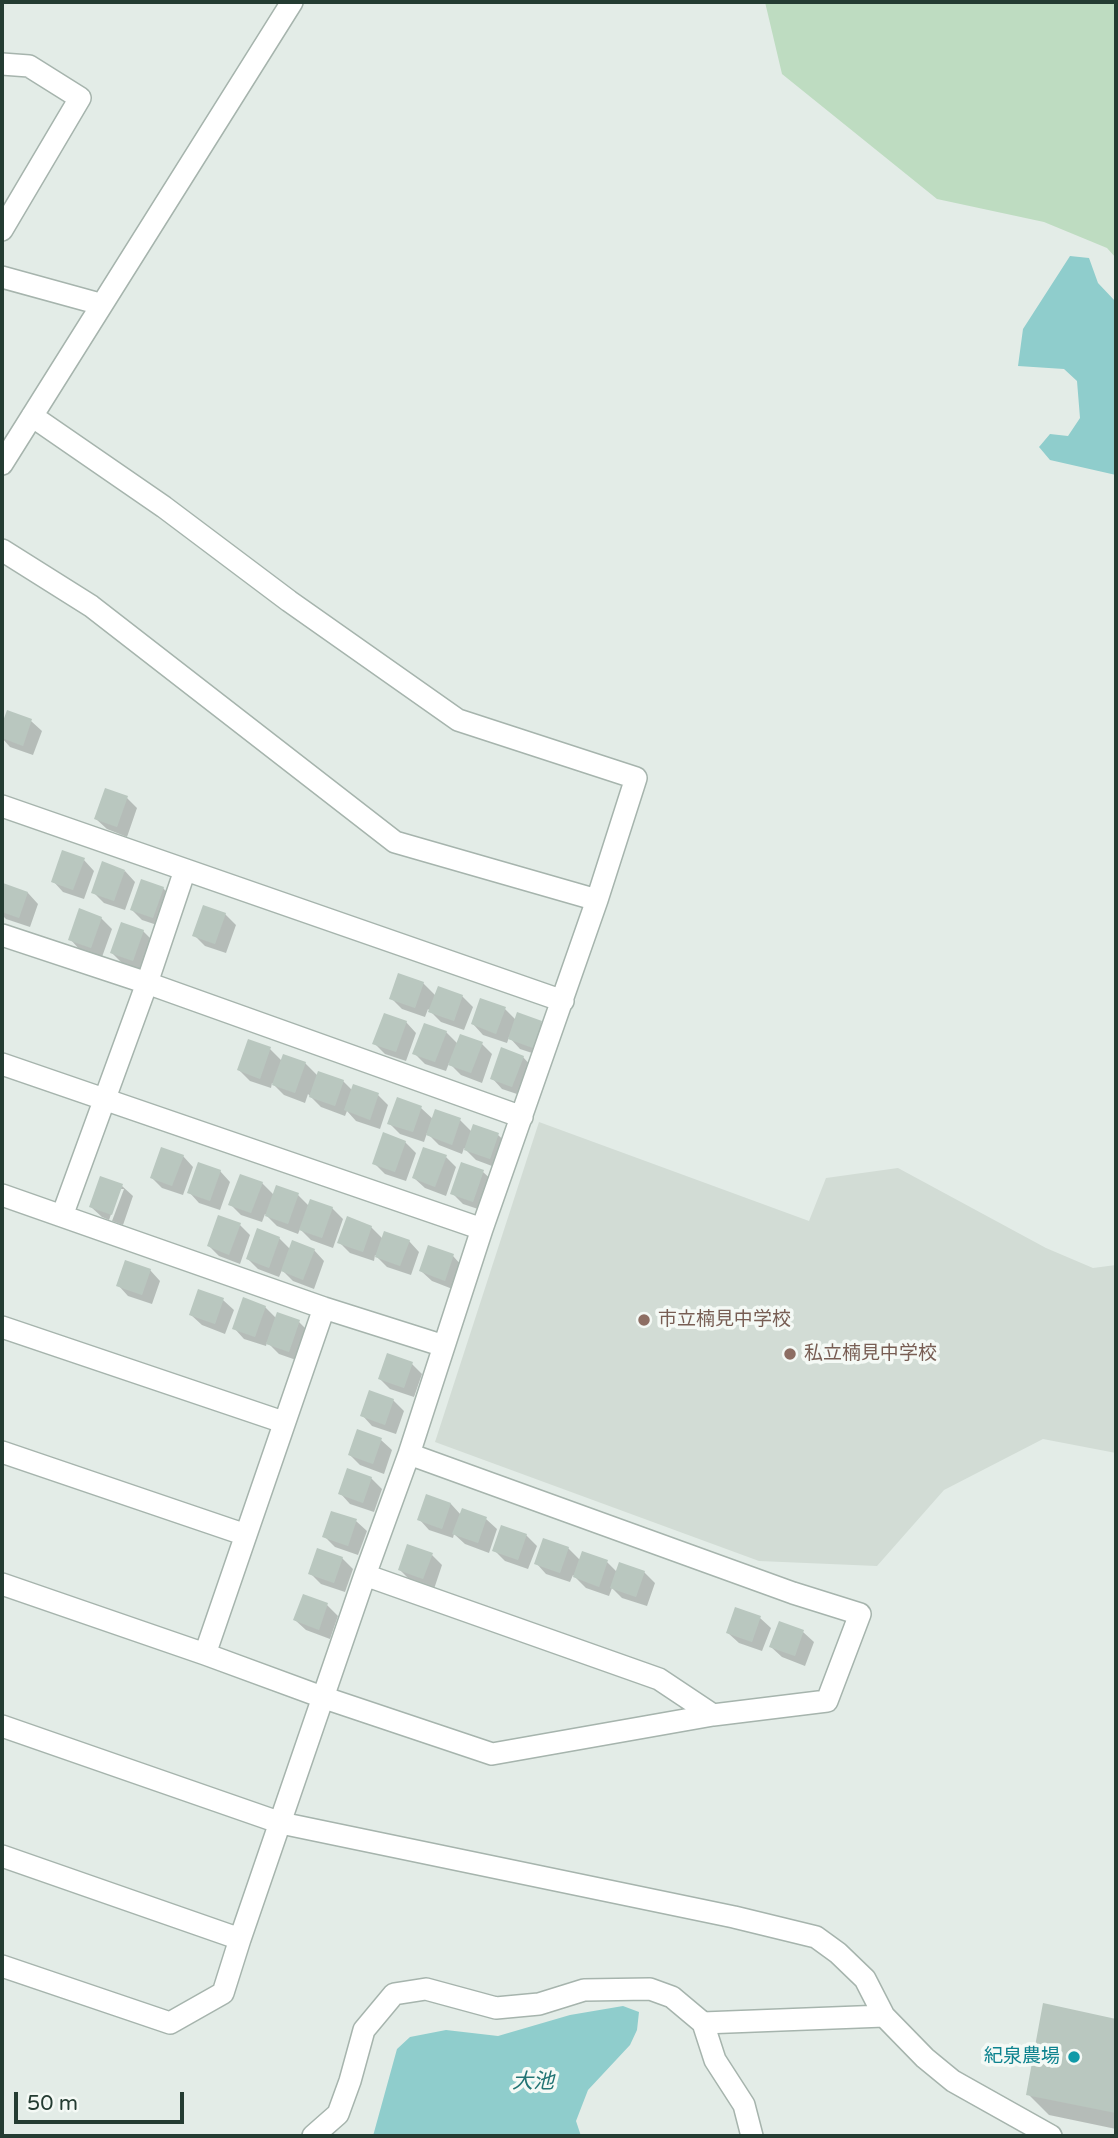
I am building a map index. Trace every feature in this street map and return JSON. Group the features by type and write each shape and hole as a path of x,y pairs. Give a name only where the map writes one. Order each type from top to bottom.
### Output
{"street":[{"path":"2,464 292,2"},
{"path":"2,64 29,66 80,98 2,230"},
{"path":"2,277 100,304"},
{"path":"2,1966 170,2023 223,1993 322,1697 409,1454 482,1229 563,1001 636,778 458,720 289,601 164,507 32,416"},
{"path":"2,550 91,606 395,842 597,900"},
{"path":"2,806 563,1001"},
{"path":"62,1216 185,870"},
{"path":"2,934 522,1117"},
{"path":"2,1065 482,1229"},
{"path":"2,1195 324,1308 444,1346"},
{"path":"205,1654 324,1308"},
{"path":"2,1327 284,1422"},
{"path":"2,1452 246,1535"},
{"path":"2,1584 492,1754 713,1715 827,1701 860,1614 780,1588 409,1454"},
{"path":"365,1575 659,1679 713,1715"},
{"path":"2,1726 281,1823 734,1917 816,1937 838,1953 864,1979 884,2016 925,2058 953,2081 1051,2136"},
{"path":"2,1856 240,1939"},
{"path":"313,2136 338,2114 364,2030 394,1994 426,1989 496,2008 539,2004 584,1990 650,1989 672,1997 703,2023 715,2060 744,2105 752,2136"},
{"path":"703,2023 884,2016"}],"shaded area":[{"name":"私立楠見中学校","path":"539,1122 809,1221 826,1178 898,1168 1046,1248 1093,1268 1116,1265 1116,1453 1043,1439 944,1490 877,1566 759,1561 435,1442"}],"green space":[{"path":"765,2 1116,2 1116,258 1107,248 1044,222 937,199 782,74"}],"water":[{"path":"1070,256 1089,258 1098,283 1116,302 1116,475 1050,460 1039,447 1050,434 1068,436 1080,418 1077,381 1064,369 1018,366 1023,329"},
{"name":"大池","path":"623,2006 639,2012 637,2030 630,2045 588,2090 576,2121 581,2136 373,2136 397,2049 410,2037 446,2030 498,2036 570,2015"}],"building":[{"path":"7,710 32,719 23,746 2,738 2,724"},
{"path":"105,788 128,796 117,827 94,819"},
{"path":"62,850 85,858 73,890 51,882"},
{"path":"102,861 125,870 114,901 91,893"},
{"path":"141,879 164,887 153,918 130,910"},
{"path":"3,883 28,892 19,918 2,912"},
{"path":"203,905 226,913 215,944 192,936"},
{"path":"79,908 102,917 91,948 68,940"},
{"path":"121,922 144,930 133,961 110,953"},
{"path":"398,973 424,982 415,1008 389,999"},
{"path":"438,986 463,995 454,1021 428,1012"},
{"path":"480,998 506,1007 496,1034 471,1024"},
{"path":"517,1012 542,1021 533,1048 508,1039"},
{"path":"384,1013 407,1021 396,1052 372,1044"},
{"path":"424,1023 447,1031 435,1062 412,1054"},
{"path":"460,1034 483,1042 471,1073 448,1065"},
{"path":"248,1039 271,1047 260,1079 237,1070"},
{"path":"501,1047 524,1056 512,1087 490,1079"},
{"path":"283,1054 306,1062 295,1093 272,1085"},
{"path":"318,1071 344,1080 335,1106 309,1097"},
{"path":"353,1084 379,1093 370,1120 344,1110"},
{"path":"397,1097 422,1106 413,1132 387,1124"},
{"path":"435,1109 461,1118 452,1145 426,1135"},
{"path":"473,1124 499,1133 490,1159 464,1150"},
{"path":"383,1132 406,1141 395,1172 372,1164"},
{"path":"161,1147 184,1155 172,1186 150,1178"},
{"path":"423,1147 447,1155 435,1187 412,1178"},
{"path":"198,1162 221,1170 210,1201 187,1193"},
{"path":"461,1162 484,1170 473,1202 450,1194"},
{"path":"240,1174 263,1182 251,1213 228,1205"},
{"path":"100,1176 123,1184 112,1215 89,1207"},
{"path":"276,1185 299,1193 288,1224 265,1216"},
{"path":"310,1199 333,1207 322,1238 299,1230"},
{"path":"218,1215 241,1223 229,1255 207,1246"},
{"path":"347,1216 372,1226 363,1252 337,1243"},
{"path":"257,1228 280,1237 269,1268 246,1259"},
{"path":"384,1231 410,1240 400,1266 375,1257"},
{"path":"292,1240 315,1249 303,1280 281,1271"},
{"path":"428,1245 454,1254 445,1281 419,1271"},
{"path":"125,1260 151,1269 142,1295 116,1286"},
{"path":"198,1289 224,1298 215,1324 189,1315"},
{"path":"243,1297 266,1306 255,1337 232,1329"},
{"path":"277,1312 300,1320 289,1352 266,1344"},
{"path":"387,1353 413,1362 404,1388 378,1379"},
{"path":"369,1390 394,1399 385,1425 360,1416"},
{"path":"357,1429 382,1438 373,1464 348,1455"},
{"path":"347,1468 372,1477 363,1503 338,1494"},
{"path":"426,1494 451,1503 442,1529 417,1520"},
{"path":"462,1508 487,1517 478,1543 452,1534"},
{"path":"331,1511 357,1519 348,1546 322,1537"},
{"path":"501,1525 527,1534 518,1560 492,1551"},
{"path":"543,1538 569,1547 560,1573 534,1564"},
{"path":"407,1544 433,1553 423,1579 398,1570"},
{"path":"317,1548 343,1557 334,1583 308,1574"},
{"path":"582,1551 608,1560 599,1587 573,1577"},
{"path":"619,1562 645,1571 636,1597 610,1588"},
{"path":"303,1594 328,1603 319,1630 293,1620"},
{"path":"735,1607 761,1616 752,1642 726,1633"},
{"path":"779,1621 804,1630 795,1656 769,1647"},
{"name":"紀泉農場","path":"1043,2003 1116,2019 1116,2113 1026,2095"}],"place":[{"name":"市立楠見中学校","path":"644,1320"},
{"name":"私立楠見中学校","path":"790,1354"},
{"name":"紀泉農場","path":"1074,2057"}]}
